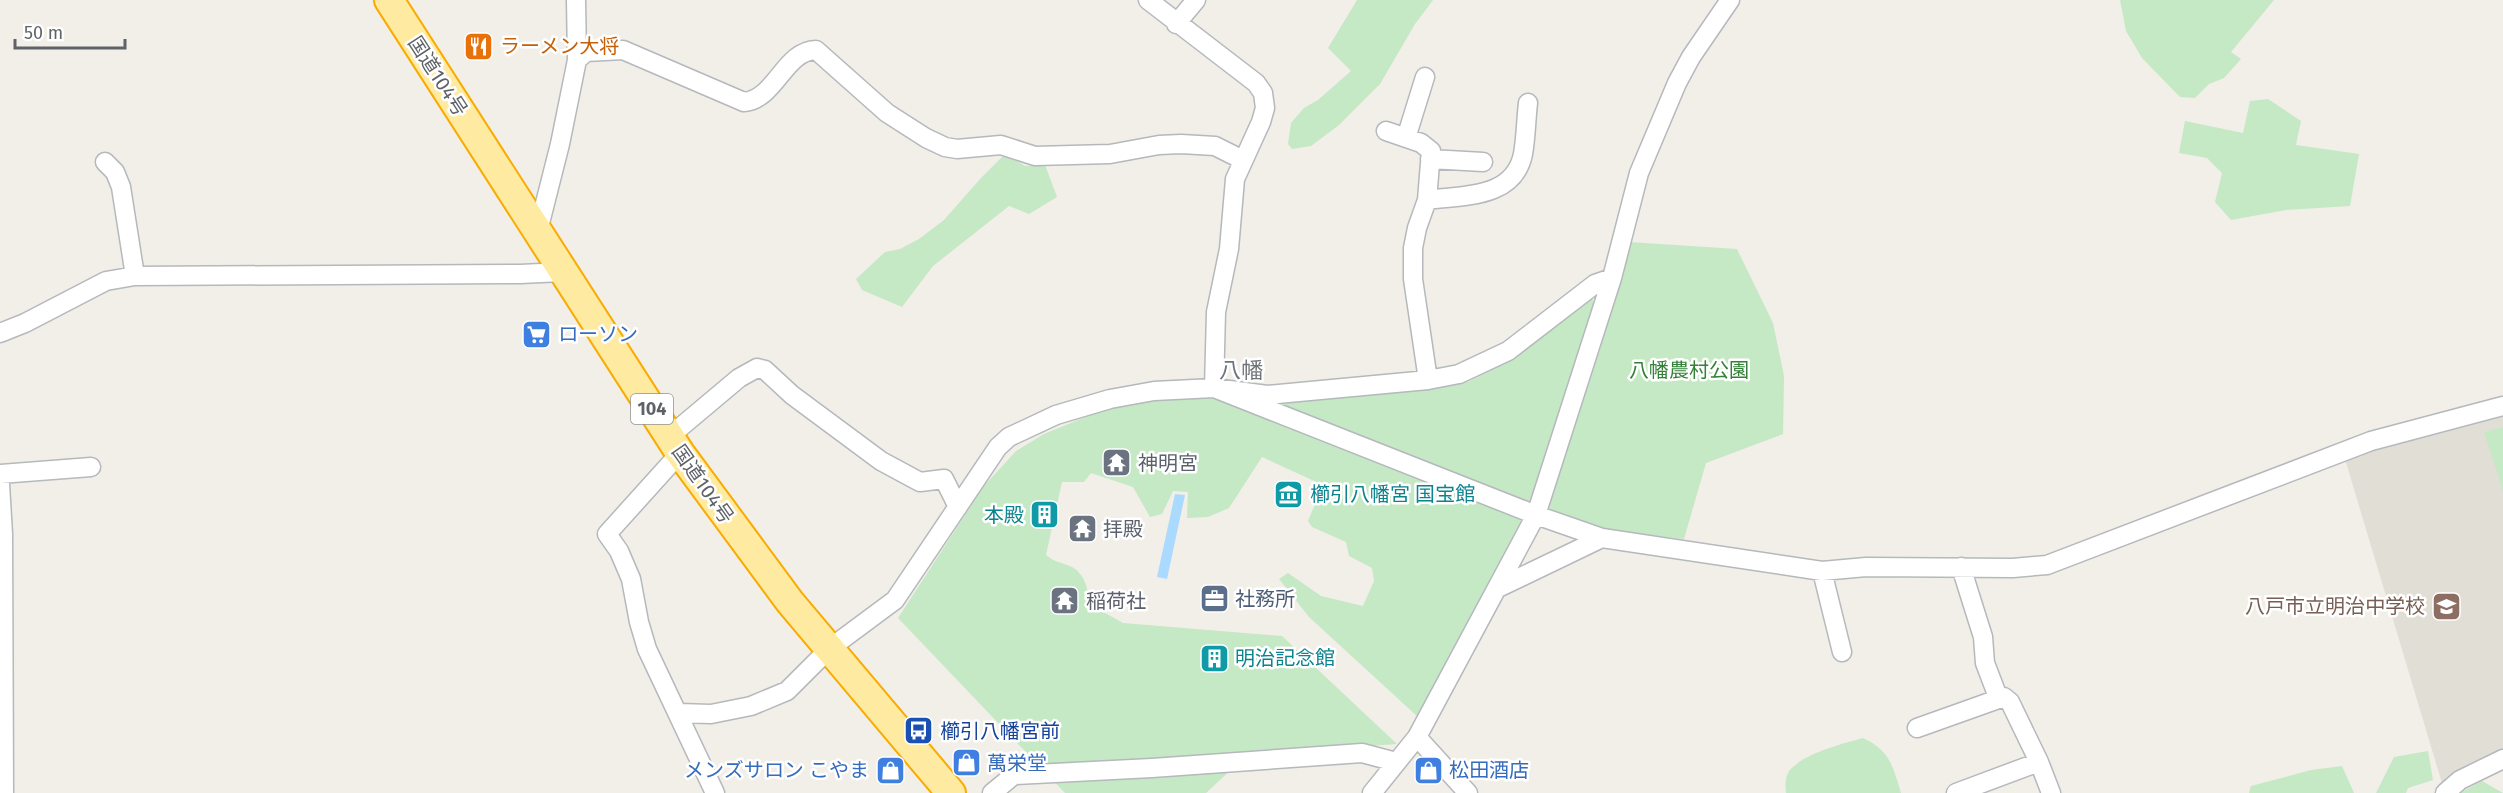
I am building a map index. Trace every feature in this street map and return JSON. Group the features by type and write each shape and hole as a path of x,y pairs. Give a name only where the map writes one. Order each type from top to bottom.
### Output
{"highway":[{"name":"国道104号","path":"389,0 675,445 789,602 951,793"}],"street":[{"path":"538,231 560,144 577,60 576,0"},
{"path":"1148,0 1176,24 1256,82 1263,93 1265,108 1262,122 1235,179 1229,249 1216,312 1214,388"},
{"path":"1176,24 1196,0"},
{"path":"1372,793 1417,737 1536,515 1612,278 1639,173 1677,83 1691,57 1730,0"},
{"path":"577,60 586,52 623,50 744,102 751,102 762,96 797,58 804,53 816,50 887,113 926,138 945,147 957,149 1001,145 1012,146 1026,154 1044,155 1110,154 1159,144 1181,144 1215,146 1243,160"},
{"path":"1406,138 1425,77"},
{"path":"1427,200 1487,193 1510,181 1523,154 1528,103"},
{"path":"1386,131 1427,146 1431,150 1427,200 1413,248 1413,279 1428,380"},
{"path":"1430,159 1483,162"},
{"path":"105,162 116,172 121,187 135,276"},
{"path":"0,333 25,323 106,281 135,276 563,272"},
{"path":"679,713 711,714 751,706 787,691 829,649 895,600 998,447 1009,437 1046,420 1110,399 1154,391 1214,388 1267,395 1428,380 1459,374 1508,351 1595,284 1612,278"},
{"path":"715,793 647,649 631,579 619,551 607,534 675,445 740,378 757,368 765,370 792,395 881,461 920,482 944,479 958,507"},
{"path":"1214,388 1536,515 1602,538 1822,571 1866,567 2013,568 2047,565 2371,441 2503,406"},
{"path":"0,474 91,467"},
{"path":"0,484 3,546 4,793"},
{"path":"1498,588 1602,538"},
{"path":"1961,567 1983,637 1985,663 1998,697"},
{"path":"1822,571 1842,652"},
{"path":"1917,728 1998,697 2004,697 2010,702 2051,793"},
{"path":"1417,737 1468,793"},
{"path":"992,793 1014,775 1362,753 1396,762"},
{"path":"2445,793 2460,780 2503,759"},
{"path":"1956,793 2039,762"}],"shaded area":[{"name":"八戸市立明治中学校","path":"2503,413 2503,754 2444,790 2345,459 2379,446"}],"green space":[{"path":"1357,0 1433,0 1415,24 1380,84 1339,125 1311,146 1292,149 1288,144 1291,123 1304,108 1318,100 1351,71 1328,48"},
{"path":"2120,0 2274,0 2231,52 2241,59 2224,78 2209,84 2195,98 2180,97 2142,58 2126,31"},
{"path":"2268,99 2301,121 2296,145 2359,154 2350,206 2286,210 2231,220 2215,202 2222,173 2207,158 2179,153 2185,121 2243,133 2250,101"},
{"path":"1005,154 1025,166 1045,165 1057,197 1029,214 1009,206 933,266 902,307 862,290 856,279 885,252 900,249 919,239 944,220"},
{"name":"八幡農村公園","path":"1629,242 1737,249 1773,323 1784,376 1783,434 1706,463 1684,539 1613,531 1546,509 1602,343"},
{"path":"1592,296 1595,309 1536,497 1418,717 1309,617 1279,579 1288,573 1321,596 1363,606 1374,581 1372,568 1349,556 1346,542 1312,527 1308,521 1323,485 1262,457 1229,508 1208,517 1187,518 1188,492 1173,491 1162,514 1150,517 1133,487 1091,473 1084,482 1062,482 1046,555 1072,567 1080,574 1087,588 1089,604 1123,623 1282,636 1397,744 1247,755 1206,793 1065,793 898,618 984,486 1016,451 1044,434 1100,411 1155,394 1468,382 1515,358"},
{"path":"2503,427 2503,491 2484,432"},
{"path":"1863,738 1885,754 1893,767 1901,793 1786,793 1787,775 1790,769 1826,749"},
{"path":"2428,751 2433,780 2408,788 2406,793 2376,793 2394,757"},
{"path":"2342,766 2354,793 2249,793 2251,786 2311,770"},
{"path":"2482,781 2503,793 2460,793"}],"water":[{"path":"1175,494 1185,495 1167,579 1157,577"}],"place":[{"name":"ラーメン大将","path":"479,46"},
{"name":"ローソン","path":"537,334"},
{"name":"神明宮","path":"1117,463"},
{"name":"櫛引八幡宮 国宝館","path":"1289,494"},
{"name":"本殿","path":"1045,515"},
{"name":"拝殿","path":"1082,529"},
{"name":"社務所","path":"1214,599"},
{"name":"稲荷社","path":"1065,601"},
{"name":"八戸市立明治中学校","path":"2446,606"},
{"name":"明治記念館","path":"1214,658"},
{"name":"櫛引八幡宮前","path":"919,731"},
{"name":"萬栄堂","path":"966,763"},
{"name":"メンズサロン こやま","path":"890,770"},
{"name":"松田酒店","path":"1428,770"}],"district":[{"name":"八幡","path":"1241,370"}]}
